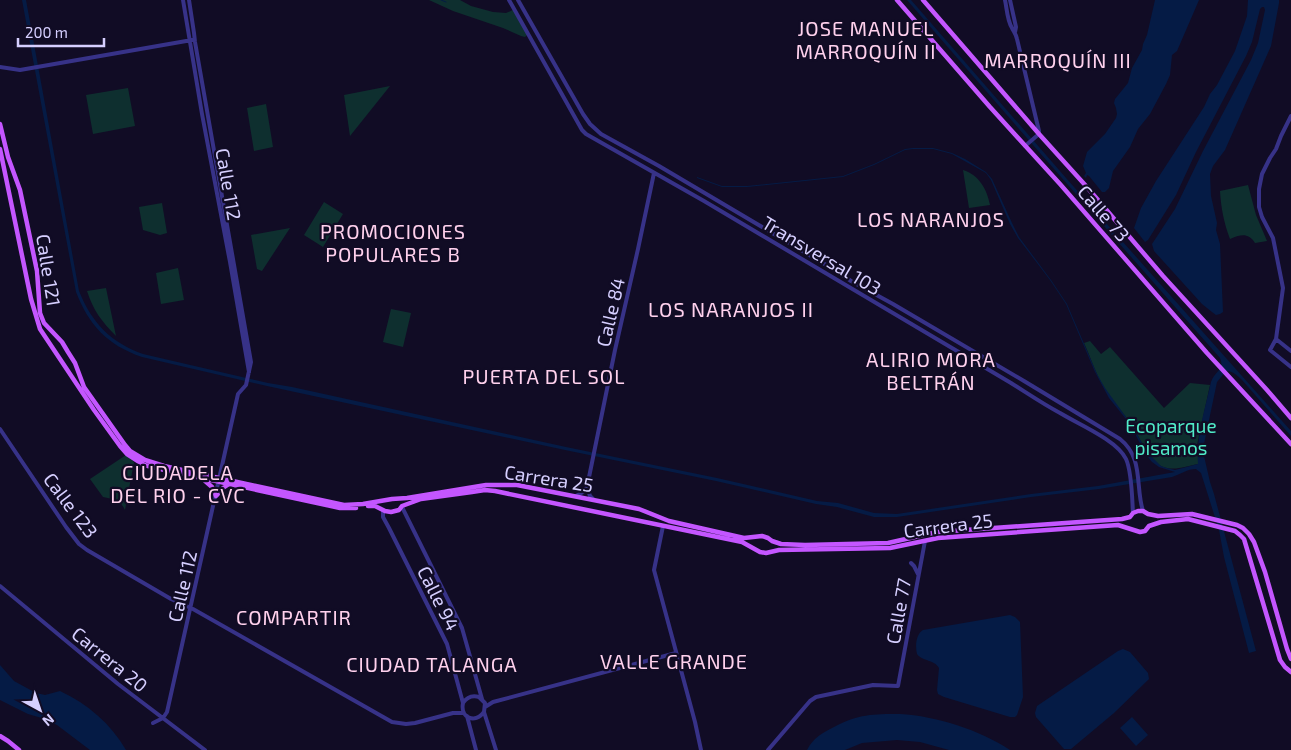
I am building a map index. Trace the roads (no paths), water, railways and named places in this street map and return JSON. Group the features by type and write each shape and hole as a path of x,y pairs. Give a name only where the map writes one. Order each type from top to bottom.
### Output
{"main road":[{"name":"Calle 73","path":"898,0 1115,249 1291,444"},
{"name":"Calle 73","path":"923,0 1038,135 1086,186 1163,276 1291,418"},
{"name":"Calle 121","path":"0,124 8,157 20,190 38,277 42,319 70,354 84,387 96,408"},
{"name":"Calle 121","path":"0,150 31,299 40,329 96,408"},
{"path":"18,235 22,229 28,233"},
{"path":"60,359 66,361 70,354"},
{"path":"96,408 130,451 160,465 219,480 344,505 352,506 397,499 402,502 402,506 399,510 393,512 387,512 372,506 340,508 144,465 127,454 120,446 96,408"},
{"path":"201,478 209,484 216,496 223,488 230,484"},
{"name":"Carrera 25","path":"397,499 494,485 517,485 644,510 669,521 744,538 752,538"},
{"path":"536,499 531,494 534,489 538,488"},
{"name":"Carrera 25","path":"402,506 421,499 485,490 504,492 742,542 751,547"},
{"path":"382,509 382,503 387,500"},
{"path":"628,518 634,514 633,509 630,507"},
{"name":"Carrera 25","path":"772,541 785,545 888,543 937,532 1118,520 1138,511 1158,516 1200,515 1237,525 1243,528 1251,538 1265,572 1291,658"},
{"path":"1145,513 1150,520 1149,526"},
{"path":"1131,515 1128,523 1132,529"},
{"name":"Carrera 25","path":"769,552 779,550 890,548 938,538 1118,525 1136,532 1142,532 1149,526 1161,522 1188,519 1199,521 1235,531 1244,539 1280,660 1291,672"},
{"path":"762,536 772,541 772,548 769,552 758,552 751,547 750,542 752,538 762,536"},
{"path":"0,736 19,750"}],"street":[{"name":"Calle 112","path":"183,0 192,40"},
{"name":"Calle 112","path":"163,718 167,712 238,394 246,385 249,374 202,114 192,40 189,0"},
{"name":"Transversal 103","path":"509,0 586,134 693,195 1117,447 1127,461 1132,495 1131,515"},
{"name":"Transversal 103","path":"518,0 583,114 601,134 680,178 1120,439 1130,449 1137,466 1139,494 1145,513"},
{"path":"1005,0 1036,114 1038,135 1026,145"},
{"path":"1010,0 1016,27 1015,32"},
{"path":"0,67 20,70 42,67 192,40"},
{"path":"546,65 550,65 552,60"},
{"path":"552,76 554,70 556,69 559,72"},
{"path":"1291,116 1276,150 1262,174 1259,189 1259,207 1262,217 1274,238 1282,288 1276,339 1270,350 1291,367"},
{"name":"Calle 84","path":"587,488 654,173"},
{"path":"0,180 5,177"},
{"path":"676,185 682,184 680,178"},
{"path":"693,195 691,191 697,188"},
{"path":"901,318 905,317 906,311"},
{"path":"907,322 908,317 912,315"},
{"path":"1276,339 1291,351"},
{"path":"1091,430 1095,429 1094,424"},
{"name":"Calle 123","path":"0,429 66,527 79,544 96,555 392,722 415,723 453,713"},
{"path":"576,496 587,488 594,500"},
{"name":"Calle 94","path":"402,506 462,628 483,700"},
{"name":"Calle 94","path":"382,509 389,528 447,644 463,704"},
{"path":"663,526 654,570 701,750"},
{"name":"Calle 77","path":"768,750 810,701 816,697 873,685 898,686 925,541"},
{"path":"911,563 918,575"},
{"name":"Carrera 20","path":"0,586 118,684 205,750"},
{"path":"453,713 475,719 482,715 485,709 493,702 676,653"},
{"path":"453,713 465,700 472,696 493,702"},
{"path":"483,700 496,750"},
{"path":"463,704 476,750"},
{"path":"153,723 163,718"}],"water":[{"path":"22,0 26,0 79,291 90,313 104,330 121,344 143,354 268,383 817,501 838,503 874,513 897,514 1098,486 1175,472 1159,467 1152,462 1146,455 1130,424 1109,398 1095,372 1066,304 1018,238 986,173 952,154 933,149 913,149 905,150 843,177 747,187 722,187 697,178 722,186 747,186 843,176 905,149 933,148 952,153 965,159 986,172 992,179 1019,237 1051,280 1067,304 1097,374 1131,424 1148,453 1161,466 1175,470 1198,464 1198,444 1202,423 1211,382 1221,365 1220,358 907,0 911,0 1291,431 1291,436 1235,374 1226,371 1217,382 1204,444 1204,456 1256,651 1249,653 1224,557 1219,530 1201,473 1196,469 1172,477 1099,489 897,517 874,517 837,507 267,386 142,357 130,352 109,340 93,324 76,292"},
{"path":"1155,0 1199,0 1177,51 1172,55 1170,75 1166,84 1150,114 1138,129 1130,147 1113,171 1109,188 1102,192 1089,176 1087,175 1086,178 1084,176 1086,173 1083,166 1087,152 1105,134 1116,118 1115,99 1128,83 1132,68 1142,50"},
{"path":"1248,0 1279,0 1279,3 1271,46 1225,150 1213,166 1210,174 1211,196 1220,244 1223,312 1216,315 1202,304 1154,251 1152,244 1175,209 1251,60 1258,43 1264,7 1260,9 1252,42 1246,56 1176,195 1148,240 1145,242 1134,228 1141,208 1156,181 1204,107 1235,51 1247,16"},
{"path":"1010,615 1020,622 1023,697 1017,715 1010,717 938,694 939,668 934,663 919,657 917,654 916,647 919,634 923,630"},
{"path":"1123,649 1130,652 1148,673 1149,679 1114,713 1071,749 1064,749 1036,717 1037,706"},
{"path":"0,665 14,681 36,693 45,695 60,691 80,702 106,723 126,750 90,750 57,725 28,714 0,700"},
{"path":"874,715 914,715 957,725 985,736 1010,750 949,750 920,742 897,740 862,743 845,750 807,750 812,742 822,734 851,719"},
{"path":"1132,717 1148,735 1136,746 1120,728"}],"waterway":[{"path":"441,0 446,2"}],"district":[{"name":"JOSE MANUEL MARROQUÍN II","path":"866,40"},
{"name":"MARROQUÍN III","path":"1058,60"},
{"name":"LOS NARANJOS","path":"931,219"},
{"name":"PROMOCIONES POPULARES B","path":"393,242"},
{"name":"LOS NARANJOS II","path":"731,309"},
{"name":"ALIRIO MORA BELTRÁN","path":"931,370"},
{"name":"PUERTA DEL SOL","path":"544,376"},
{"name":"CIUDADELA DEL RIO - CVC","path":"178,484"},
{"name":"COMPARTIR","path":"294,617"},
{"name":"VALLE GRANDE","path":"674,661"},
{"name":"CIUDAD TALANGA","path":"432,664"}],"park label":[{"name":"Ecoparque pisamos","path":"1171,436"}]}
